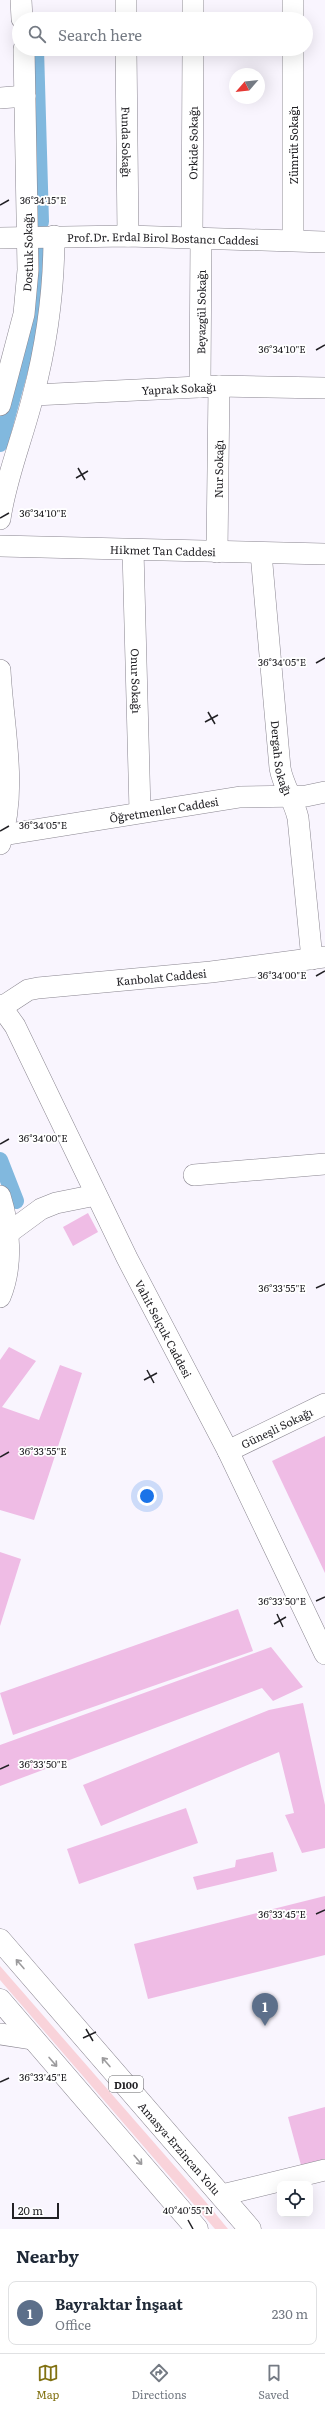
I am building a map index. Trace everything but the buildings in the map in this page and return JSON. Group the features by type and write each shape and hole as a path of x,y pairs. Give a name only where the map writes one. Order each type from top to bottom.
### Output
{"highway":[{"name":"Amasya-Erzincan Yolu","path":"0,1940 250,2229"},
{"path":"0,2000 197,2229"}],"street":[{"path":"21,0 22,12"},
{"path":"126,0 126,12"},
{"path":"193,0 193,12"},
{"path":"293,0 293,12"},
{"name":"Dostluk Sokağı","path":"0,405 24,314 28,270 24,56"},
{"name":"Funda Sokağı","path":"126,56 128,236"},
{"name":"Orkide Sokağı","path":"192,56 196,238"},
{"name":"Zümrüt Sokağı","path":"293,56 293,240"},
{"path":"0,98 25,96"},
{"path":"0,519 7,484 34,396 52,302 54,236"},
{"name":"Prof.Dr. Erdal Birol Bostancı Caddesi","path":"0,238 128,236 325,242"},
{"name":"Beyazgül Sokağı","path":"196,238 210,386"},
{"name":"Yaprak Sokağı","path":"34,396 210,386 325,388"},
{"name":"Nur Sokağı","path":"210,386 217,552"},
{"name":"Hikmet Tan Caddesi","path":"0,546 325,554"},
{"name":"Onur Sokağı","path":"133,550 140,812"},
{"name":"Dergah Sokağı","path":"261,553 280,768 283,782 295,806 301,835 319,958"},
{"path":"0,670 10,783 2,840"},
{"name":"Öğretmenler Caddesi","path":"2,840 140,812 240,797 290,796 325,792"},
{"name":"Kanbolat Caddesi","path":"1,1006 28,990 38,988 211,972 319,958"},
{"name":"Vahit Selçuk Caddesi","path":"1,1006 15,1026 96,1195 228,1451 325,1654"},
{"path":"194,1175 325,1164"},
{"path":"7,1234 46,1207 56,1203 96,1195"},
{"path":"0,1196 5,1214 9,1260 5,1286 0,1297"},
{"name":"Güneşli Sokağı","path":"228,1451 325,1404"},
{"path":"0,2034 33,2039"},
{"path":"222,2195 325,2170"}],"shaded area":[{"path":"0,1966 228,2229 215,2229 0,1980"}],"waterway":[{"path":"36,56 41,222"},
{"path":"0,444 38,304 41,250"},
{"path":"0,1160 16,1201"}],"place":[{"name":"Bayraktar İnşaat","path":"265,2026"}]}
